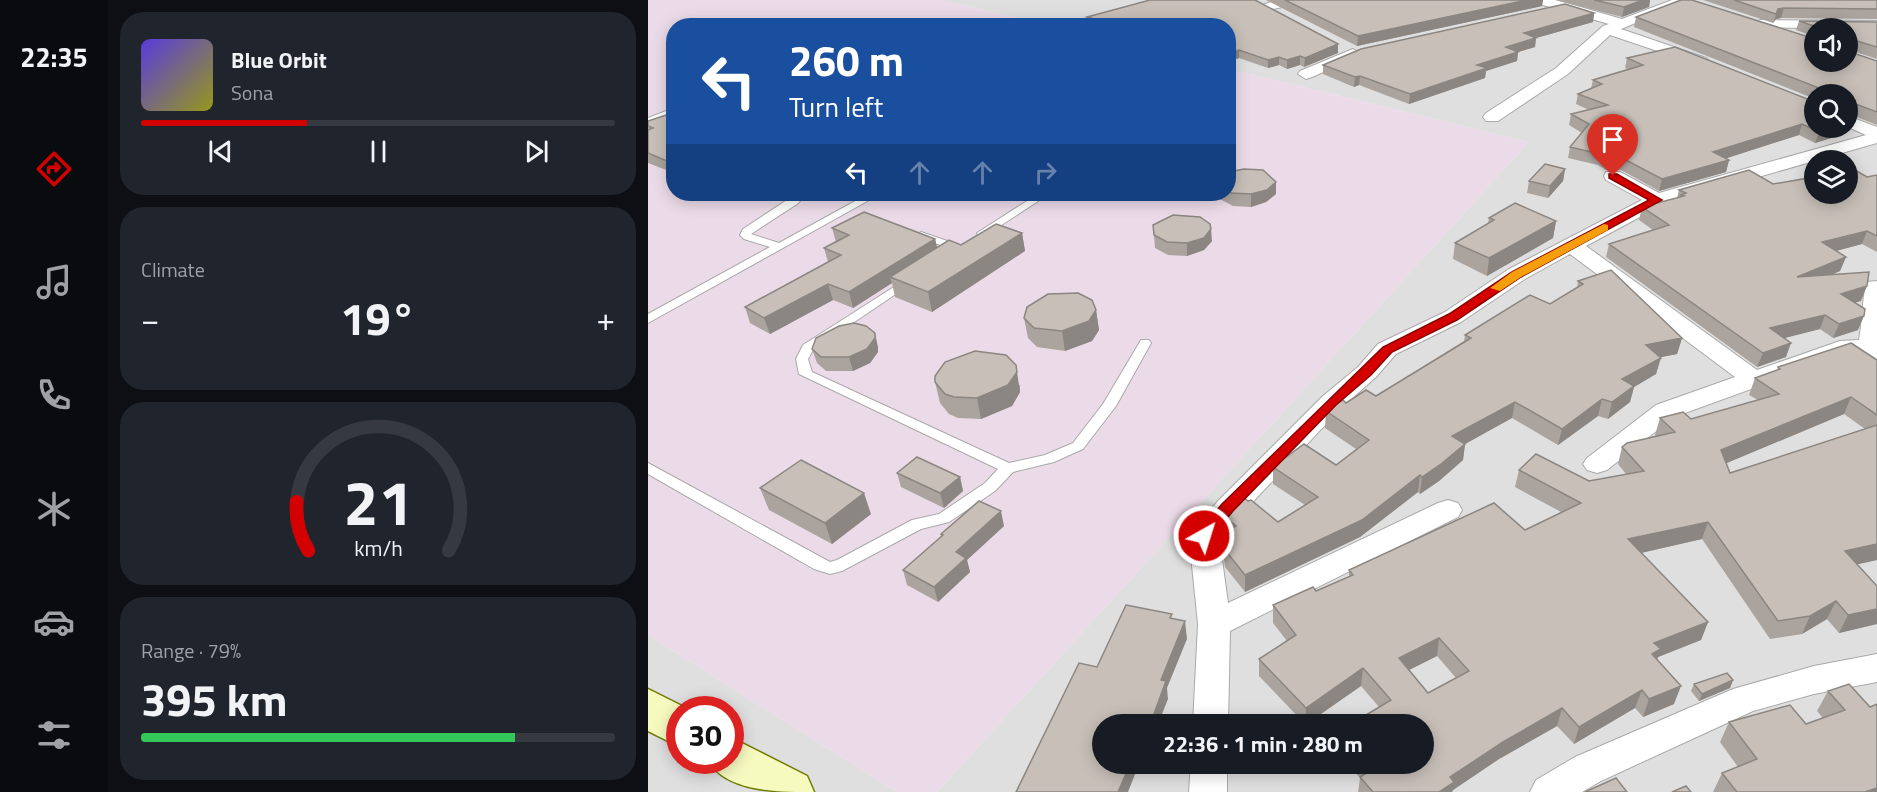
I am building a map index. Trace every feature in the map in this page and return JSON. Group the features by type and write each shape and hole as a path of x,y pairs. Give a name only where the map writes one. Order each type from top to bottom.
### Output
{"street":[{"path":"1250,0 1285,17"},
{"path":"1264,7 1295,0"},
{"path":"1541,0 1615,26 1717,68"},
{"path":"1492,117 1563,71 1615,26 1687,1"},
{"path":"1530,14 1564,7"},
{"path":"1804,23 1754,22 1804,40"},
{"path":"1858,25 1877,25"},
{"path":"1306,74 1361,52 1335,43"},
{"path":"1858,126 1877,135"},
{"path":"1210,714 1214,624 1204,536 1227,507 1387,350 1453,317 1516,274 1657,200 1877,135"},
{"path":"1613,176 1657,200"},
{"path":"1571,245 1752,378"},
{"path":"1597,464 1665,411 1752,378 1848,346 1873,351 1875,286"},
{"path":"1214,624 1448,510"},
{"path":"1549,792 1588,769 1745,699 1814,680 1877,668"},
{"path":"648,708 666,719"},
{"path":"744,766 790,792"},
{"path":"1208,792 1209,774"}],"lane":[{"path":"648,121 666,114"},
{"path":"778,246 745,234 794,201"},
{"path":"648,319 861,201"},
{"path":"907,231 953,251 1033,201"},
{"path":"845,209 865,216"},
{"path":"919,273 808,348 802,359 806,374 1008,468"},
{"path":"648,468 819,565 830,568 842,565 917,524 944,518 990,487 1008,468 1049,459 1078,446 1109,406 1144,343"}],"shaded area":[{"path":"648,0 942,0 1018,18 666,18 666,201 1236,201 1236,71 1529,142 937,792 897,792 648,635"},
{"path":"942,0 1877,0 1877,792 937,792 1529,142 1236,71 1236,18 1018,18"},
{"path":"648,635 897,792 648,792"}],"building":[{"path":"1150,0 1255,0 1338,44 1305,58 1300,56 1287,60 1279,57 1268,60 1236,51 1236,18 1087,17"},
{"path":"1285,0 1527,0 1358,36"},
{"path":"1594,0 1643,0 1624,7"},
{"path":"1681,0 1692,0 1804,36 1804,72 1858,72 1858,55 1877,61 1877,112 1858,105 1858,84 1809,84 1636,17"},
{"path":"1734,0 1877,0 1877,9 1784,8 1778,9 1776,14"},
{"path":"1565,4 1594,13 1524,33 1536,38 1506,47 1518,52 1477,65 1487,68 1410,94 1323,65 1361,49"},
{"path":"1858,22 1877,22 1877,47 1858,41"},
{"path":"1675,47 1804,98 1804,125 1713,152 1729,160 1662,179 1624,159 1608,158 1570,147 1589,124 1571,114 1608,105 1578,94 1602,84 1593,80 1643,65 1627,58"},
{"path":"666,115 666,161 648,153 648,130 653,128 648,126 648,121"},
{"path":"1545,164 1565,169 1550,186 1529,181"},
{"path":"1236,170 1263,170 1276,182 1267,190 1251,194 1236,193"},
{"path":"1749,170 1773,184 1804,179 1804,204 1858,204 1858,172 1867,177 1877,175 1877,236 1867,231 1822,242 1846,257 1797,277 1869,272 1867,286 1841,294 1865,309 1864,316 1839,324 1825,315 1770,328 1791,343 1763,353 1609,244 1669,225 1642,207 1684,196 1681,195 1686,193 1679,190"},
{"path":"1515,203 1556,221 1489,258 1455,243 1494,220 1489,218"},
{"path":"864,212 935,239 849,292 828,284 764,318 745,307 841,255 824,248 849,235 832,228"},
{"path":"1173,215 1200,217 1210,224 1211,229 1204,238 1187,243 1167,242 1154,235 1153,225"},
{"path":"996,224 1022,233 928,292 890,277 949,240 961,245"},
{"path":"1611,270 1682,338 1646,345 1661,358 1622,379 1634,386 1612,402 1602,399 1562,429 1515,402 1452,436 1465,444 1441,464 1422,477 1420,475 1362,520 1245,575 1225,550 1222,532 1236,526 1225,517 1244,498 1251,500 1278,522 1318,497 1273,467 1304,444 1336,465 1369,440 1326,411 1330,407 1343,400 1346,403 1366,390 1376,396 1471,338 1465,335 1530,295 1550,304 1583,284 1578,281"},
{"path":"1078,293 1092,300 1096,310 1089,321 1062,331 1034,328 1024,318 1027,307 1048,294"},
{"path":"854,323 866,326 875,333 875,338 867,349 849,357 821,357 812,349 816,338 839,326"},
{"path":"1851,343 1877,360 1877,415 1851,397 1721,450 1730,473 1877,425 1877,544 1845,551 1877,586 1877,609 1848,615 1836,601 1810,616 1778,621 1708,522 1628,539 1708,622 1654,643 1661,649 1652,654 1681,686 1649,699 1642,690 1579,727 1562,708 1503,742 1450,777 1454,782 1439,792 1373,792 1360,777 1365,774 1434,774 1434,714 1368,714 1391,700 1363,668 1306,708 1259,659 1296,635 1273,605 1313,587 1316,591 1353,575 1349,570 1494,503 1525,530 1581,503 1519,470 1536,454 1589,481 1644,471 1622,447 1627,443 1675,432 1660,418 1683,412 1691,419 1779,394 1755,378 1780,369 1778,367","holes":["1439,638 1469,671 1428,693 1399,658"]},
{"path":"975,351 1006,355 1016,365 1017,372 1008,385 977,398 954,397 945,394 935,382 935,376 945,362"},
{"path":"917,457 960,477 940,493 897,473"},
{"path":"801,460 864,493 825,523 760,488"},
{"path":"979,501 1001,511 956,552 966,558 934,587 903,570 943,535 941,534"},
{"path":"1126,605 1172,614 1170,618 1185,621 1161,680 1166,681 1154,714 1092,714 1092,774 1126,774 1118,792 1016,792 1079,663 1097,667"},
{"path":"1727,673 1733,680 1702,694 1694,684"},
{"path":"1849,684 1870,707 1877,704 1877,788 1865,792 1737,792 1722,773 1757,759 1729,722 1790,705 1806,724 1845,710 1828,691"},
{"path":"1616,778 1627,792 1585,792"},
{"path":"1686,786 1691,792 1672,792"}],"slow traffic":[{"path":"1496,288 1516,274 1604,227"}],"route":[{"path":"1204,536 1227,507 1387,350 1453,317 1516,274 1657,200 1613,176"}]}
